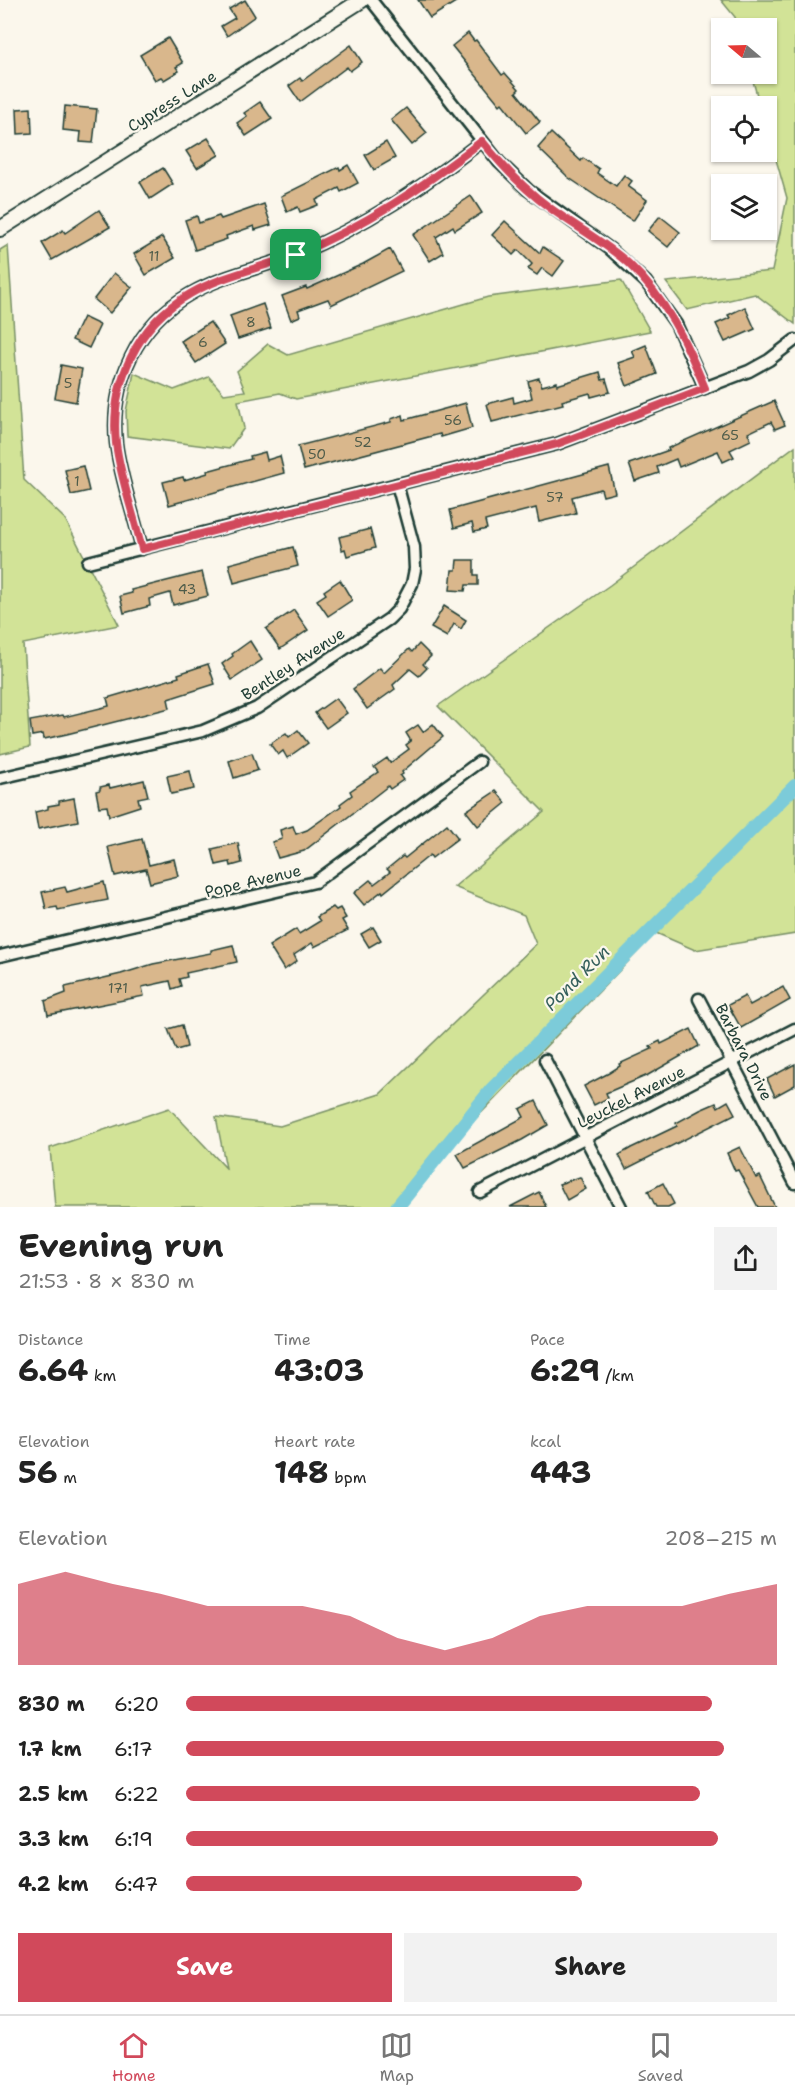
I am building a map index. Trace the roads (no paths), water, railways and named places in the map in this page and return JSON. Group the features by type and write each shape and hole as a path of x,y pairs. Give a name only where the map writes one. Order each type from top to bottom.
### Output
{"street":[{"name":"Cypress Lane","path":"0,229 362,0"},
{"path":"371,0 499,162 528,190 610,249 646,282 676,324 705,388"},
{"path":"142,549 116,446 114,423 117,397 123,375 141,338 156,320 173,305 204,287 296,255 371,219 424,185 482,141"},
{"path":"88,562 557,444 748,371 769,360 795,340"},
{"name":"Bentley Avenue","path":"0,778 202,731 228,722 257,708 389,619 406,597 415,569 414,547 397,484"},
{"name":"Pope Avenue","path":"0,956 315,882 479,762"},
{"name":"Barbara Drive","path":"699,999 795,1183"},
{"name":"Leuckel Avenue","path":"480,1192 795,1029"},
{"path":"545,1060 621,1207"}],"waterway":[{"name":"Pond Run","path":"397,1207 492,1089 795,786"}]}
